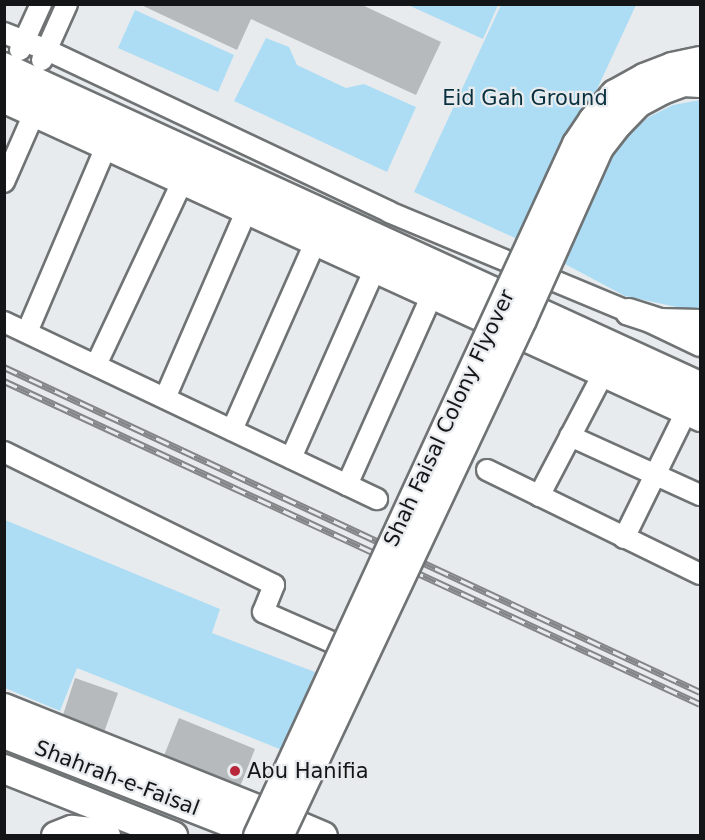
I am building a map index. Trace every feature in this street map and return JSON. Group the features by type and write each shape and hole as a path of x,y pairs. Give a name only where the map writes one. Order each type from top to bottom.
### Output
{"highway":[{"path":"4,708 271,828 323,836"},
{"name":"Shahrah-e-Faisal","path":"4,734 271,828"},
{"name":"Shahrah-e-Faisal","path":"4,769 173,836"},
{"path":"56,836 72,830 106,836"}],"main road":[{"name":"Shah Faisal Colony Flyover","path":"271,828 343,647 576,144 592,120 615,93 644,77 672,66 700,60"},
{"path":"7,72 500,311"},
{"name":"Shah Faisal Colony Flyover","path":"271,828 524,320 600,148 618,124 638,104 662,91 684,83 700,84"},
{"path":"629,312 659,322 700,323"},
{"path":"524,320 695,412"}],"street":[{"path":"41,4 7,72 36,76 700,381"},
{"path":"36,76 66,4"},
{"path":"4,33 47,50 389,212 629,312 700,346"},
{"path":"4,103 602,376 695,412 655,474 624,538"},
{"path":"4,182 33,116"},
{"path":"27,332 105,149"},
{"path":"96,365 181,184"},
{"path":"165,398 245,213"},
{"path":"232,430 314,245"},
{"path":"291,458 374,271"},
{"path":"347,485 431,297"},
{"path":"4,322 377,499"},
{"path":"539,496 602,376"},
{"path":"570,436 700,495"},
{"path":"4,452 274,585 263,612 343,647"},
{"path":"487,470 624,538 698,568"}],"green space":[{"path":"498,4 483,39 408,5"},
{"name":"Eid Gah Ground","path":"501,5 636,5 526,243 414,192"},
{"path":"135,10 234,55 218,92 118,48"},
{"path":"266,38 289,47 297,65 346,88 364,84 416,107 387,172 234,101"},
{"path":"700,100 700,312 625,296 563,263 611,157 625,136 649,117 673,105"},
{"path":"5,520 220,609 212,633 315,672 282,750 77,668 60,711 5,688"}],"building":[{"path":"139,4 360,4 441,42 416,95 251,19 237,50"},
{"path":"75,678 118,693 103,735 61,721"},
{"path":"179,718 255,749 237,794 161,763"}],"railway":[{"path":"4,367 700,692"},
{"path":"4,381 700,704"}],"place":[{"name":"Abu Hanifia","path":"235,771"}]}
